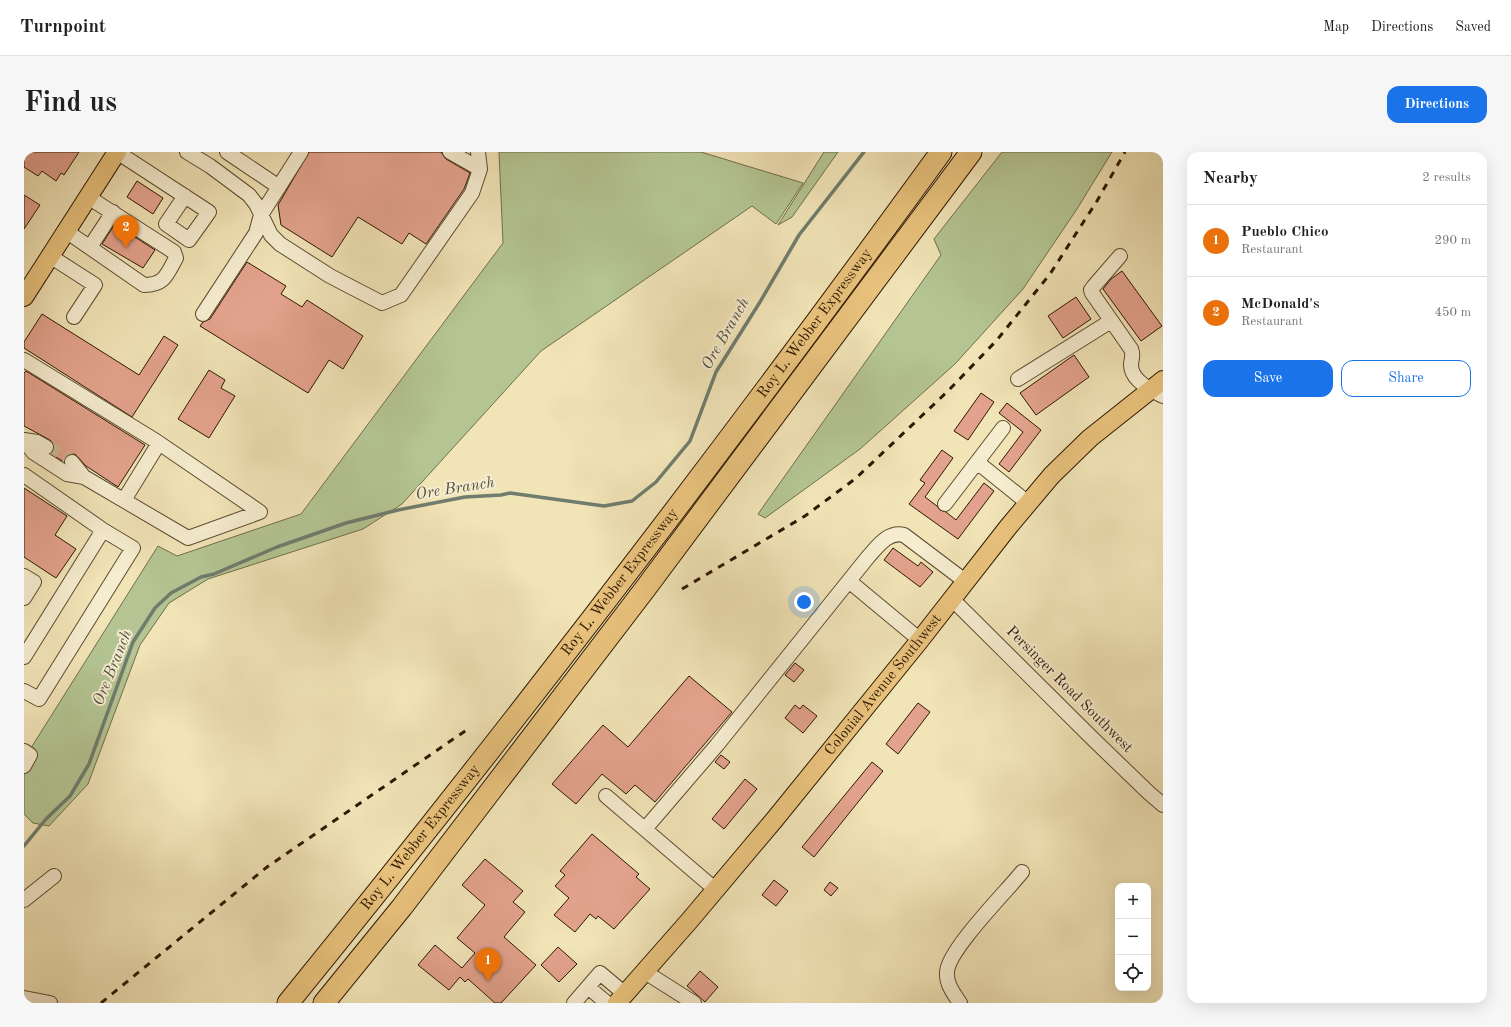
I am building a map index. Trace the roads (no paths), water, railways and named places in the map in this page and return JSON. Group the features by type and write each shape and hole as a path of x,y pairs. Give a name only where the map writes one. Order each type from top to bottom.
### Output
{"highway":[{"name":"Roy L. Webber Expressway","path":"288,1003 468,780 673,515 822,316 941,152"},
{"name":"Roy L. Webber Expressway","path":"324,1003 402,907 719,492 971,152"},
{"path":"336,1003 371,955 402,907"}],"main road":[{"path":"24,297 117,152"},
{"name":"Colonial Avenue Southwest","path":"621,998 716,890 920,640 1028,503 1066,460 1159,389"}],"street":[{"path":"117,152 185,196 209,212 189,240 166,224 185,196"},
{"path":"187,152 210,166 249,195 271,235 280,244 330,276 382,303 401,295 472,193 480,169 478,152"},
{"path":"227,152 279,187"},
{"path":"203,314 256,233 261,216 301,152"},
{"path":"450,152 480,169"},
{"path":"66,231 144,285 152,285 164,280 176,258 174,252 88,197"},
{"path":"90,247 113,212"},
{"path":"50,256 95,285 74,317"},
{"path":"1120,256 1091,290 1133,352 1132,370 1138,379 1159,389"},
{"path":"1018,379 1111,321"},
{"path":"24,360 159,443 260,512 188,538 84,477 67,474 33,452 24,440"},
{"path":"945,504 1003,428"},
{"path":"24,440 37,442 46,447"},
{"path":"124,500 159,443"},
{"path":"72,462 84,477"},
{"path":"977,462 1028,503"},
{"path":"24,475 103,530 133,548 39,699 24,691"},
{"path":"24,658 103,530"},
{"path":"645,829 717,745 784,659 849,581 880,545 892,535 898,533 904,535 965,581"},
{"path":"24,576 34,582 24,598"},
{"path":"849,581 920,640"},
{"name":"Persinger Road Southwest","path":"952,599 1094,740 1163,804"},
{"path":"24,751 30,755 24,766"},
{"path":"606,796 716,890"},
{"path":"960,1003 948,982 948,965 958,948 1022,872"},
{"path":"24,900 54,876"},
{"path":"645,972 694,1003"},
{"path":"574,1003 600,973 621,998"},
{"path":"588,987 607,1003"},
{"path":"24,998 50,1003"}],"waterway":[{"name":"Ore Branch","path":"24,846 46,819 70,796 89,764 133,642 155,608 171,593 201,577 214,574 277,547 346,523 398,510 465,497 510,493 604,506 632,501 656,482 690,441 716,372 760,302 799,235 864,152"}],"tunnel":[{"path":"46,447 72,462"}],"railway":[{"path":"682,589 805,516 855,479 948,391 997,340 1050,274 1097,201 1125,152"},
{"path":"101,1003 267,867 468,729"}],"place":[{"name":"McDonald's","path":"126,248"},
{"name":"Pueblo Chico","path":"488,981"}]}
